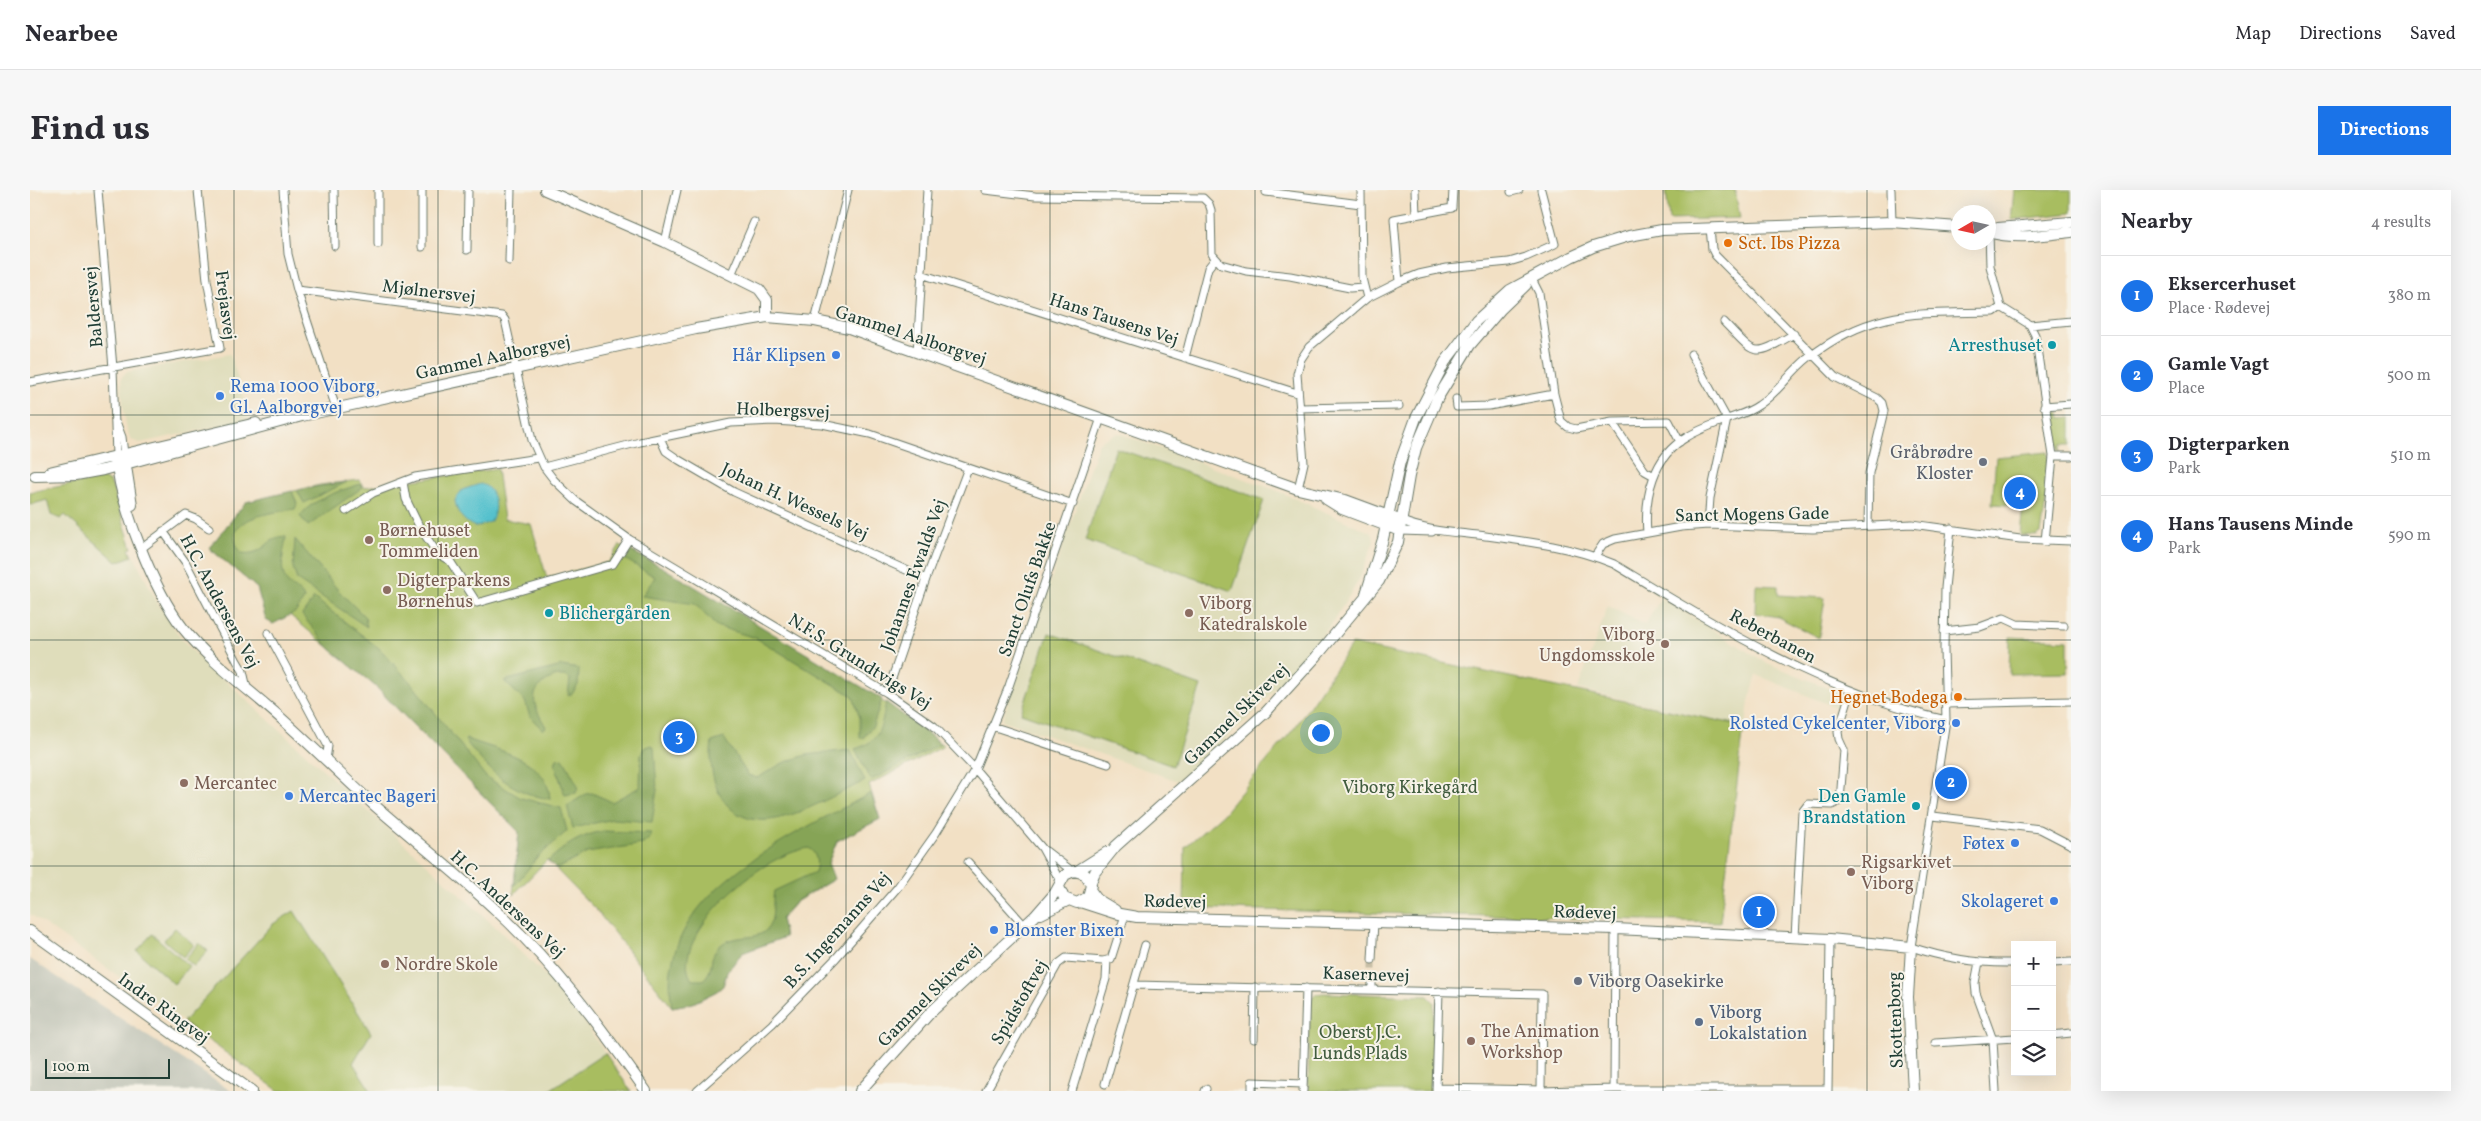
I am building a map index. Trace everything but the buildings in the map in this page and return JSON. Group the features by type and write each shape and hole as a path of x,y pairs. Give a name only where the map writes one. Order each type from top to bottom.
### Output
{"street":[{"name":"Baldersvej","path":"98,190 120,455"},
{"name":"Frejasvej","path":"113,368 220,348 207,280 198,190"},
{"path":"283,190 288,254 297,290 336,408"},
{"path":"334,190 335,246"},
{"path":"378,190 378,244"},
{"path":"422,190 422,247"},
{"path":"467,250 468,190"},
{"path":"509,262 511,190"},
{"path":"545,190 665,242 764,294 767,300 767,318"},
{"path":"665,242 677,190"},
{"path":"815,321 848,190"},
{"path":"917,353 927,190"},
{"path":"985,190 1035,196 1159,193 1203,194 1210,210 1210,249 1215,259 1227,267 1290,276 1350,288 1363,287"},
{"path":"1361,190 1363,287 1367,298"},
{"path":"1414,190 1416,215"},
{"path":"1398,282 1394,219 1452,208 1453,190"},
{"path":"1511,192 1519,190"},
{"path":"1298,489 1304,463 1297,374 1301,359 1309,347 1367,298 1398,282 1419,274 1447,268 1514,260 1555,244 1540,190"},
{"path":"1891,190 1892,222"},
{"path":"1266,192 1361,204"},
{"path":"731,275 754,222"},
{"path":"1680,442 1669,421 1612,422 1576,429 1568,427 1561,421 1554,394 1539,293 1532,279 1571,257 1594,247 1629,236 1662,230 1892,222 1951,227"},
{"path":"1996,229 2028,228 2071,222"},
{"path":"1710,228 1712,249 1715,255 1834,376 1877,398 1882,403 1884,411 1869,473 1868,526"},
{"path":"1996,233 2028,237 2071,232"},
{"path":"1990,250 1990,266 2001,307 2030,325 2035,335 2044,406 2053,456 2045,542"},
{"path":"1185,358 1208,268 1215,259"},
{"name":"Hans Tausens Vej","path":"921,274 1297,393"},
{"name":"Gammel Skivevej","path":"1366,594 1386,526 1407,440 1430,388 1445,362 1476,321 1510,290 1532,279"},
{"name":"Gammel Skivevej","path":"1091,887 1095,872 1116,846 1266,712 1379,581 1390,562 1401,526 1409,476 1416,448 1441,391 1470,345 1500,310 1532,279"},
{"name":"Mjølnersvej","path":"297,290 498,314 505,320 515,368"},
{"path":"1647,533 1648,492 1663,460 1686,437 1746,413 1761,404 1814,354 1863,324 1891,316 1994,312 2001,307"},
{"name":"Gammel Aalborgvej","path":"32,477 76,475 121,466 336,408 696,328 767,318 815,321 849,328 1298,489 1321,496 1345,500 1388,515 1401,526"},
{"path":"2030,325 2071,321"},
{"path":"1724,322 1750,349 1764,352 1794,334"},
{"path":"1691,354 1727,419 1710,498 1708,525"},
{"path":"30,382 113,368"},
{"name":"N.F.S. Grundtvigs Vej","path":"515,368 538,458 554,480 576,502 629,539 887,692 934,726 975,769 1042,848 1060,884"},
{"path":"1456,399 1457,407 1489,406 1554,394"},
{"path":"2044,406 2071,404"},
{"path":"1299,408 1399,406"},
{"name":"Gammel Aalborgvej","path":"32,477 272,420 302,416"},
{"name":"Sanct Olufs Bakke","path":"975,769 1009,686 1101,418"},
{"name":"Holbergsvej","path":"544,467 660,438 731,423 774,421 822,424 870,434 1073,504"},
{"path":"1612,422 1645,472 1654,476"},
{"name":"Johan H. Wessels Vej","path":"660,438 666,451 734,492 926,578"},
{"name":"H.C. Andersens Vej","path":"120,455 121,487 142,548 161,593 183,628 209,655 496,910 539,952 578,996 646,1091"},
{"path":"2053,456 2071,456"},
{"path":"346,511 373,494 415,478 538,458"},
{"name":"Johannes Ewalds Vej","path":"887,692 926,578 968,468"},
{"path":"402,482 406,499 420,528 438,554 450,560 477,603 613,564 629,539"},
{"name":"Gammel Aalborgvej","path":"1321,496 1342,509 1386,526 1401,526"},
{"name":"H.C. Andersens Vej","path":"142,548 186,515 196,518 209,528"},
{"name":"Sanct Mogens Gade","path":"1595,556 1603,544 1610,540 1708,525 1813,529 1912,524 2045,542 2071,541"},
{"path":"1401,526 1410,533 1442,531 1530,542 1595,556"},
{"path":"1951,528 1945,588 1946,720 1933,816 1911,948 1927,953 1979,962 2011,963"},
{"name":"H.C. Andersens Vej","path":"163,531 186,564 243,671 247,688"},
{"name":"Reberbanen","path":"1595,556 1614,564 1797,668 1851,690 1924,715 1946,720"},
{"path":"1944,631 1980,627 2004,618 2017,624 2064,626"},
{"name":"H.C. Andersens Vej","path":"268,633 328,746 326,760"},
{"path":"1795,937 1802,812 1808,804 1832,805 1840,801 1844,750 1838,732 1851,690"},
{"path":"1946,704 2071,701"},
{"path":"992,726 1108,764"},
{"name":"B.S. Ingemanns Vej","path":"697,1091 772,1024 849,943 902,880 936,833 975,769"},
{"path":"1933,816 2040,829 2071,845"},
{"name":"Gammel Skivevej","path":"1074,871 1116,846"},
{"name":"N.F.S. Grundtvigs Vej","path":"1042,848 1074,871"},
{"path":"968,862 1025,926"},
{"path":"1074,871 1086,874 1091,887 1088,897 1080,902 1067,901 1061,895 1060,884 1065,875 1074,871"},
{"name":"Gammel Skivevej","path":"860,1091 930,1013 1036,916 1060,884"},
{"name":"Rødevej","path":"1091,887 1097,899 1125,915"},
{"name":"Gammel Skivevej","path":"1036,916 1067,901"},
{"name":"Rødevej","path":"1080,902 1125,915 1615,929 1830,939 1911,948"},
{"path":"1072,1091 1106,979 1107,960 1114,954 1125,915"},
{"path":"1372,960 1374,922"},
{"path":"1614,1089 1615,929"},
{"name":"Indre Ringvej","path":"30,931 56,952 252,1091"},
{"name":"Indre Ringvej","path":"30,937 56,952"},
{"path":"1439,992 1436,1089 1828,1090 1830,939"},
{"path":"1104,1084 1144,945"},
{"name":"Skottenborg","path":"1911,948 1908,997 1913,1091"},
{"name":"Spidstoftvej","path":"986,1091 1058,964 1069,957 1107,960"},
{"path":"1979,962 1975,983 1976,993 1994,1040 1996,1091"},
{"path":"2056,962 2071,962"},
{"path":"1372,980 1372,989"},
{"path":"1134,985 1306,988"},
{"path":"1254,1039 1255,987"},
{"name":"Kasernevej","path":"1303,1087 1306,988 1542,994 1541,1090"},
{"path":"2056,1034 2071,1033"},
{"path":"1935,1043 2011,1038"},
{"path":"1252,1091 1252,1082 1303,1087"}],"shaded area":[{"path":"230,354 251,419 140,443 131,440 127,430 123,406 121,378 126,372"},
{"name":"Viborg Katedralskole","path":"1118,433 1278,491 1373,535 1374,541 1359,580 1331,625 1249,718 1178,781 1002,720 1099,442"},
{"name":"Mercantec","path":"103,478 111,483 132,548 129,549 158,604 181,638 195,653 500,931 567,997 631,1091 282,1091 30,914 30,492"},
{"name":"Viborg Ungdomsskole","path":"1661,598 1767,663 1843,694 1840,709 1757,675 1749,701 1746,726 1578,689 1608,606 1645,625"},
{"path":"30,959 231,1091 30,1091"}],"green space":[{"path":"1666,190 1735,190 1740,218 1669,220"},
{"path":"2014,190 2071,190 2071,213 2011,220"},
{"path":"2060,412 2061,418 2071,417 2071,445 2061,445 2061,451 2059,450 2052,415 2053,413"},
{"path":"1116,448 1264,500 1232,591 1085,540"},
{"path":"2048,452 2049,482 2041,533 2036,536 2020,535 2023,506 1992,504 1996,457"},
{"path":"497,469 504,519 531,524 547,578 609,562 620,545 856,684 944,746 869,785 880,819 837,841 828,863 834,879 796,902 781,919 785,937 742,953 727,972 723,986 693,1003 672,1007 597,911 547,860 513,895 519,832 375,686 209,548 246,502 320,485 359,480 364,487"},
{"path":"103,478 111,483 132,548 129,549 132,556 117,562 65,515 61,519 51,515 47,500 30,505 30,492"},
{"path":"347,482 304,503 297,490"},
{"path":"361,484 363,487 308,526 300,516 312,504 337,492"},
{"path":"292,491 297,504 295,509 274,512 250,519 241,524 236,532 235,541 241,553 256,552 275,538 286,537 282,561 283,573 288,583 304,599 296,612 273,624 266,620 257,588 209,548 246,502"},
{"path":"295,539 339,591 365,617 367,627 297,580 293,568"},
{"path":"627,549 662,567 882,699 873,726 863,738 860,738 860,718 853,696 756,638 716,626 695,604 642,596 655,577 623,558"},
{"path":"1756,585 1778,586 1778,595 1825,598 1819,638 1778,617 1755,613"},
{"path":"314,598 380,649 412,684 486,777 521,798 561,808 567,831 538,857 514,886 519,832 375,686 329,648 302,615"},
{"path":"1049,633 1201,686 1173,766 1021,713"},
{"path":"2010,637 2068,640 2068,673 2009,674"},
{"name":"Viborg Kirkegård","path":"1352,644 1744,726 1720,922 1184,908 1185,847 1223,814 1296,726"},
{"path":"562,666 579,669 578,685 572,694 568,695 570,679 561,676 550,679 537,690 534,698 546,727 543,730 530,717 525,701 504,681"},
{"path":"886,702 941,744 871,780 855,749 864,746 875,737 881,726"},
{"path":"724,738 748,775 757,778 783,763 806,755 850,750 865,781 810,808 787,816 759,820 744,817 732,810 723,800 716,787 712,773 712,742"},
{"path":"467,739 506,752 531,765 541,774 547,785 550,799 524,792 502,779 473,751 465,740"},
{"path":"652,745 654,748 657,790 652,822 613,819 573,828 567,806 586,794 592,793 612,802 640,787 641,755 644,748"},
{"path":"557,758 563,759 565,762 578,786 576,793 565,795 555,765"},
{"path":"871,793 880,819 837,841 828,863 834,879 796,901 781,919 785,937 742,953 727,972 723,986 717,991 693,1003 672,1007 672,967 683,932 705,901 734,874 768,850","holes":["809,848 814,853 816,859 815,872 774,891 772,918 767,929 761,934 730,940 723,944 716,950 707,976 703,980 692,980 688,969 688,956 700,929 719,904 745,880 771,862 790,853"]},
{"path":"603,831 651,833 651,837 643,844 587,853 559,868 555,868 548,861 573,842"},
{"path":"294,911 371,1033 353,1063 371,1091 279,1091 183,1022 273,924"},
{"path":"175,928 194,945 183,957 164,940"},
{"path":"152,934 189,966 174,984 137,951"},
{"path":"199,943 208,951 194,966 185,959"},
{"name":"Oberst J.C. Lunds Plads","path":"1315,994 1428,996 1434,1002 1432,1091 1308,1091 1310,1002"},
{"path":"605,1053 631,1091 548,1091"}],"water":[{"path":"480,484 489,489 495,506 490,522 476,527 468,523 461,516 455,500 462,490"}],"tunnel":[{"path":"1372,960 1372,980"}],"place":[{"name":"Sct. Ibs Pizza","path":"1728,243"},
{"name":"Arresthuset","path":"2052,345"},
{"name":"Hår Klipsen","path":"836,355"},
{"name":"Rema 1000 Viborg, Gl. Aalborgvej","path":"220,396"},
{"name":"Gråbrødre Kloster","path":"1983,462"},
{"name":"Hans Tausens Minde","path":"2020,493"},
{"name":"Børnehuset Tommeliden","path":"369,540"},
{"name":"Digterparkens Børnehus","path":"387,590"},
{"name":"Blichergården","path":"549,613"},
{"name":"Viborg Katedralskole","path":"1189,613"},
{"name":"Viborg Ungdomsskole","path":"1665,644"},
{"name":"Hegnet Bodega","path":"1958,697"},
{"name":"Rolsted Cykelcenter, Viborg","path":"1956,723"},
{"name":"Digterparken","path":"679,737"},
{"name":"Mercantec","path":"184,783"},
{"name":"Gamle Vagt","path":"1951,783"},
{"name":"Mercantec Bageri","path":"289,796"},
{"name":"Den Gamle Brandstation","path":"1916,806"},
{"name":"Føtex","path":"2015,843"},
{"name":"Rigsarkivet Viborg","path":"1851,872"},
{"name":"Skolageret","path":"2054,901"},
{"name":"Eksercerhuset","path":"1759,912"},
{"name":"Blomster Bixen","path":"994,930"},
{"name":"Nordre Skole","path":"385,964"},
{"name":"Viborg Oasekirke","path":"1578,981"},
{"name":"Viborg Lokalstation","path":"1699,1022"},
{"name":"The Animation Workshop","path":"1471,1041"}]}
